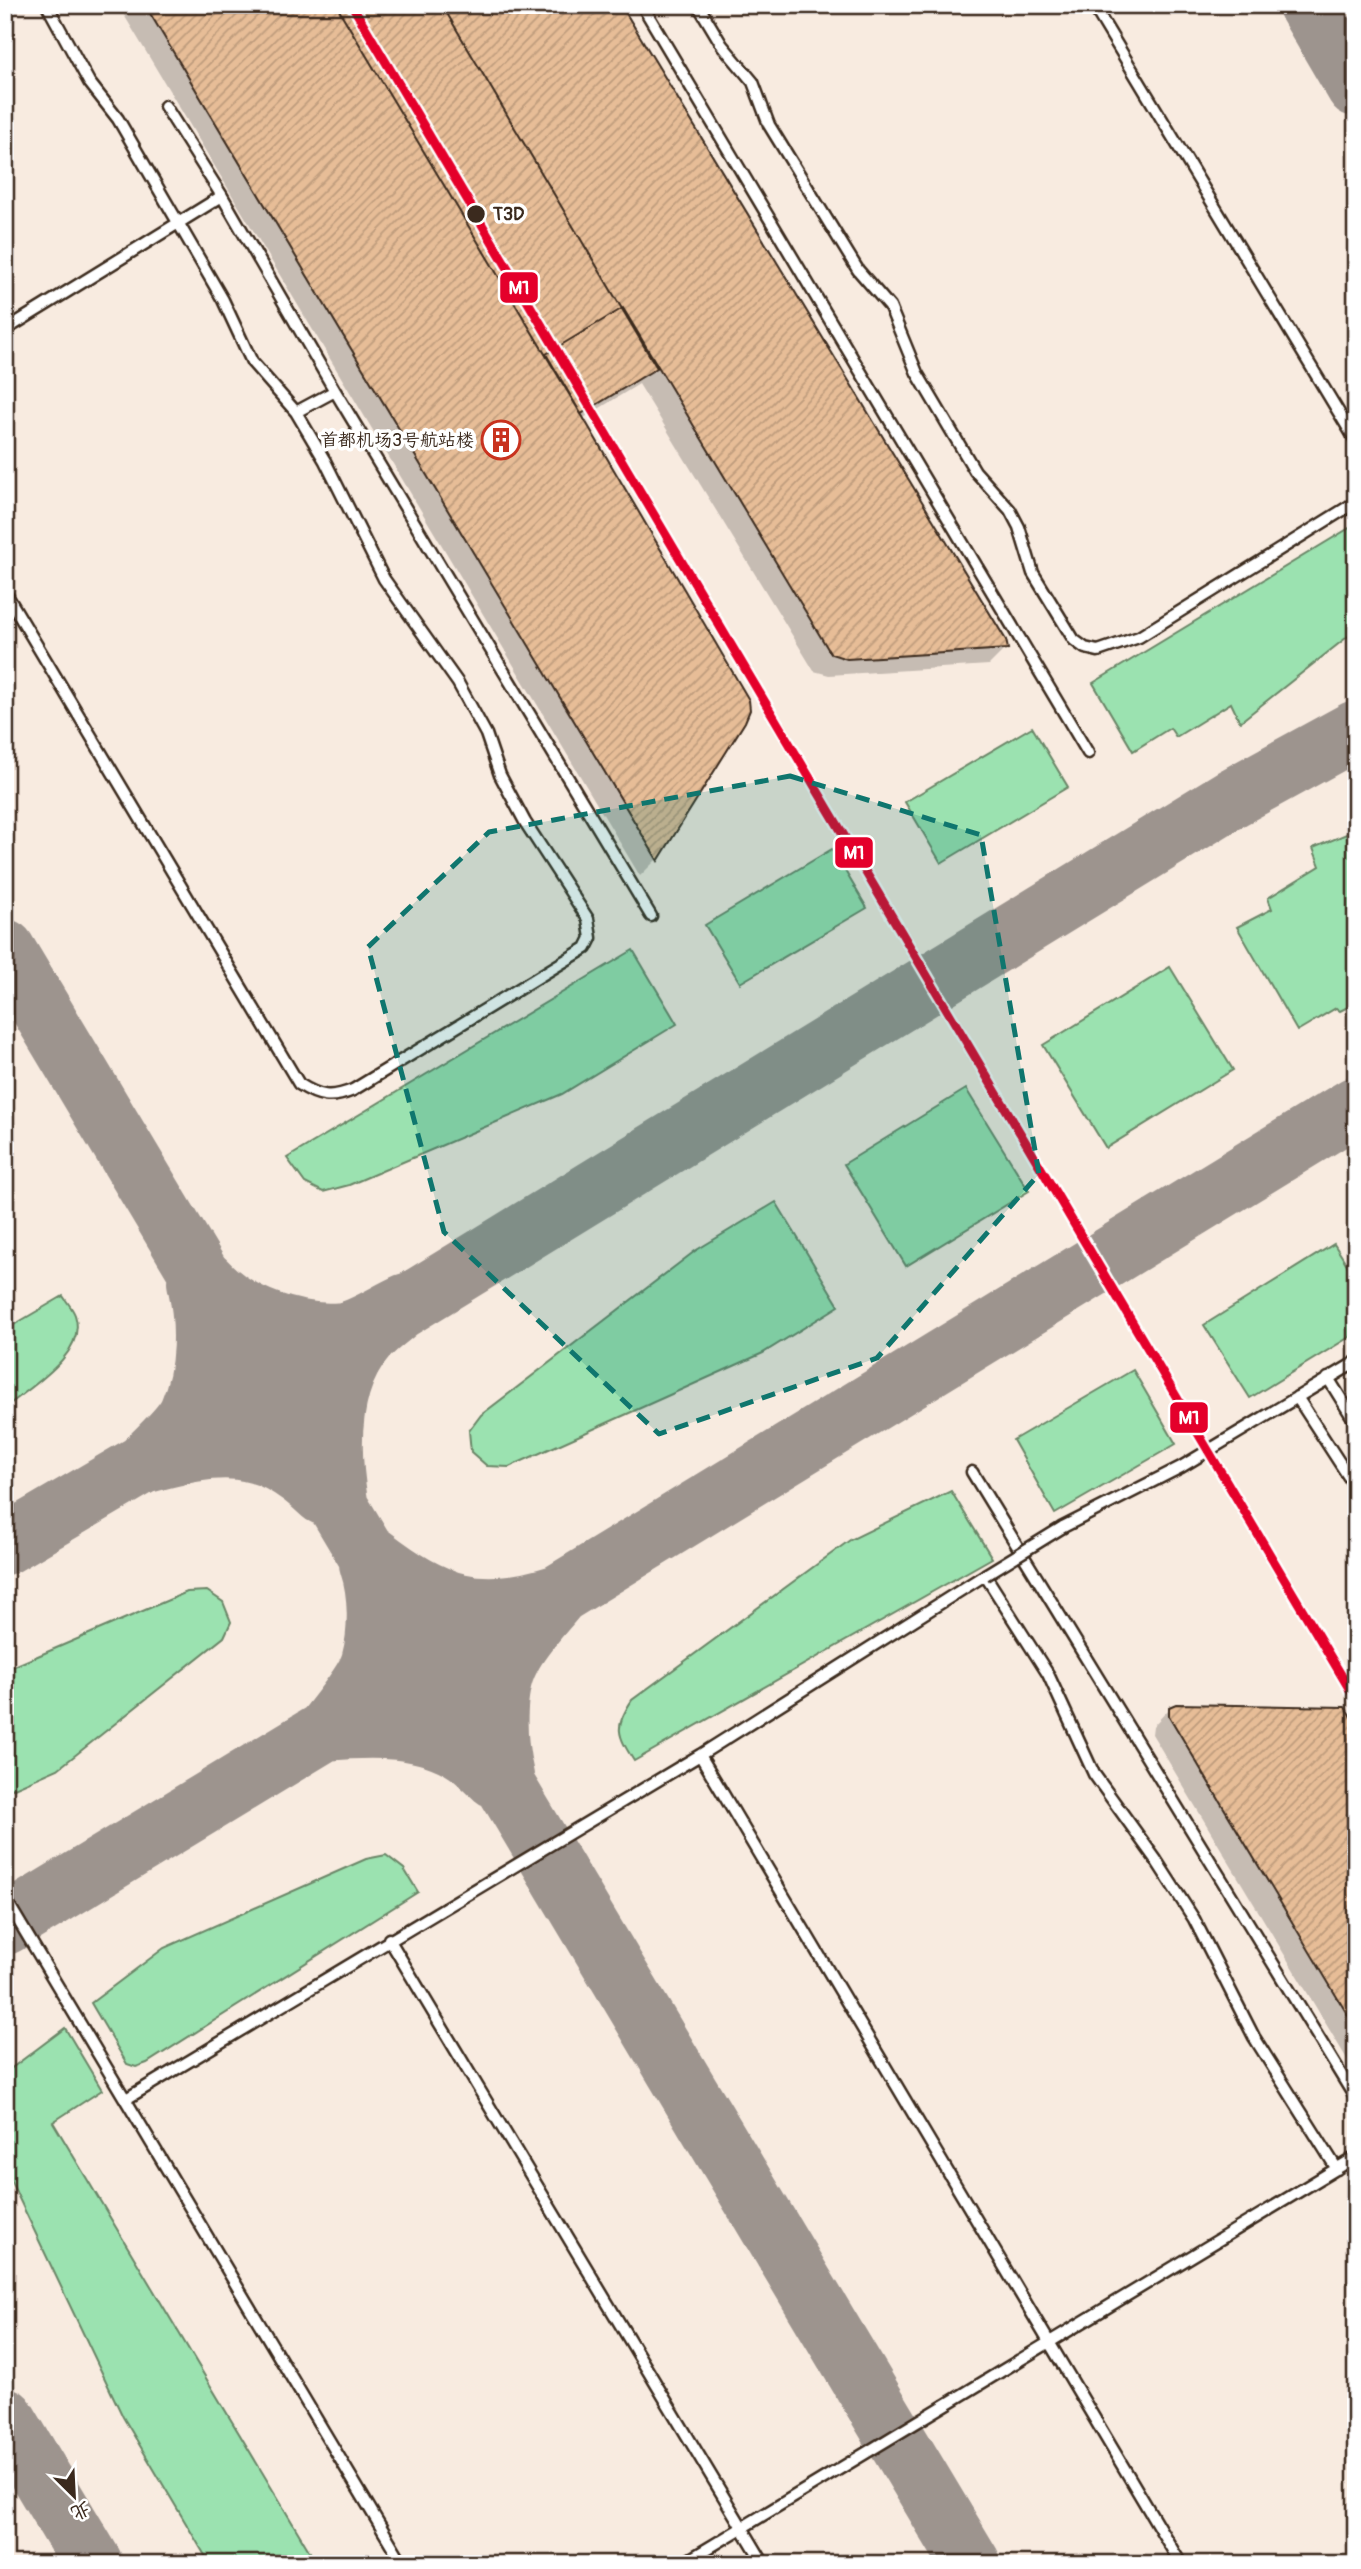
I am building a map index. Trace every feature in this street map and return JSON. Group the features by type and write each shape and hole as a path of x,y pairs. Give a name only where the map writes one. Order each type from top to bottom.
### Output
{"lane":[{"path":"5,592 299,1084 315,1094 333,1098 352,1090 586,948 591,938 588,919 525,822 500,775 486,734 458,683 384,579 325,461 296,412 252,362 223,300 118,119 89,82 47,5"},
{"path":"642,5 1088,753"},
{"path":"698,5 722,45 753,82 769,125 858,270 890,307 916,373 975,471 1010,510 1019,527 1033,573 1074,640 1085,648 1098,651 1139,637 1356,502"},
{"path":"1093,5 1356,441"},
{"path":"165,106 222,196 335,391 650,916"},
{"path":"5,330 222,196"},
{"path":"296,412 335,391"},
{"path":"5,1299 5,1308"},
{"path":"126,2099 700,1755 1063,1527 1181,1467 1356,1362"},
{"path":"1328,1378 1356,1423"},
{"path":"1297,1397 1356,1488"},
{"path":"972,1472 1356,2099"},
{"path":"985,1575 1048,1674 1094,1774 1156,1860 1194,1919 1254,2037 1337,2169"},
{"path":"700,1755 1181,2564"},
{"path":"5,1898 403,2564"},
{"path":"390,1939 764,2564"},
{"path":"682,2564 1356,2157"}],"highlighted area":[{"path":"790,776 981,835 1039,1174 877,1358 659,1434 444,1232 368,947 489,832"}],"shaded area":[{"path":"5,5 1356,5 1356,2564 5,2564"}],"green space":[{"path":"1356,524 1356,630 1240,722 1231,703 1176,737 1170,728 1133,751 1093,683"},
{"path":"1032,727 1068,787 941,863 905,802"},
{"path":"1356,830 1356,1003 1340,1011 1336,1008 1297,1031 1237,927 1272,909 1268,898 1320,866 1313,848"},
{"path":"832,849 867,908 740,983 705,925"},
{"path":"633,950 677,1024 562,1094 349,1185 323,1192 305,1183 287,1158"},
{"path":"1170,967 1233,1070 1106,1148 1043,1045"},
{"path":"966,1089 1029,1191 906,1266 844,1164"},
{"path":"776,1202 839,1306 763,1353 509,1467 487,1466 471,1452 469,1431 481,1415 695,1251"},
{"path":"1334,1244 1356,1279 1356,1333 1250,1398 1204,1325"},
{"path":"63,1296 75,1315 77,1329 73,1343 65,1356 42,1380 5,1408 5,1330"},
{"path":"1133,1370 1176,1444 1055,1514 1013,1440"},
{"path":"951,1491 992,1558 634,1761 624,1744 620,1730 622,1717 632,1700 850,1540"},
{"path":"207,1591 223,1602 231,1622 224,1637 58,1769 5,1792 5,1670 187,1592"},
{"path":"386,1855 404,1869 418,1892 147,2063 136,2067 127,2064 91,2003 164,1948 366,1859"},
{"path":"65,2028 102,2090 53,2122 317,2564 210,2564 123,2417 5,2169 5,2073"}],"building":[{"name":"首都机场3号航站楼","path":"145,5 621,5 1006,640 1008,649 847,659 831,654 623,308 546,354 749,700 750,710 745,722 658,861"},
{"name":"T3D","path":"336,5 442,5 657,368 581,414"},
{"path":"1176,1704 1345,1707 1356,1725 1356,2029 1169,1716 1169,1707"}],"taxiway":[{"path":"1308,5 1356,87"},
{"path":"5,1545 267,1391 1232,798 1356,730"},
{"path":"5,949 971,2564"},
{"path":"5,1925 325,1731 559,1594 1356,1106"},
{"path":"206,1281 251,1314 269,1322 306,1331 325,1333 351,1330 407,1303 366,1339 344,1375 334,1417 333,1438 338,1502"},
{"path":"197,1282 203,1347 195,1396 180,1425 143,1464 195,1452 239,1450 259,1454 280,1463 301,1476 323,1495"},
{"path":"371,1555 416,1586 459,1603 505,1606 559,1594 520,1642 505,1672 498,1717 499,1748 504,1776"},
{"path":"369,1564 375,1587 377,1613 371,1662 357,1688 325,1731 398,1730 434,1737 467,1753 495,1778"},
{"path":"5,2417 93,2564"}],"transit line":[{"name":"M1","path":"352,5 1356,1700"}],"place":[{"name":"T3D","path":"476,214"},
{"name":"首都机场3号航站楼","path":"501,440"}]}
